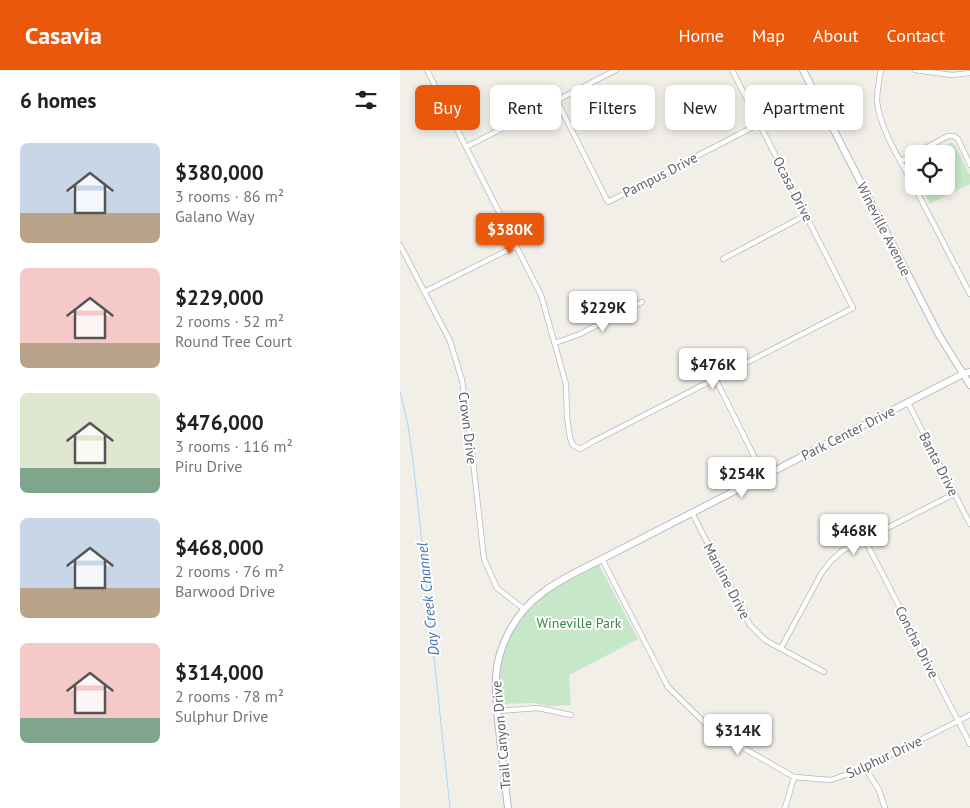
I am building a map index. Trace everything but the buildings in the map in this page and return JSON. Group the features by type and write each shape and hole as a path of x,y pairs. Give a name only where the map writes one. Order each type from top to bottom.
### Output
{"street":[{"path":"427,70 541,295 566,384 570,438 573,445 580,449 714,378 764,476"},
{"path":"561,99 616,70"},
{"path":"732,72 739,70"},
{"name":"Wineville Avenue","path":"803,70 939,335 967,373 970,385"},
{"path":"881,70 877,100 879,112 882,124 905,169"},
{"path":"915,70 952,75 970,73"},
{"name":"Ocasa Drive","path":"732,72 745,96"},
{"name":"Pampus Drive","path":"561,109 608,202 748,130"},
{"path":"466,147 500,130"},
{"name":"Ocasa Drive","path":"714,378 853,308 763,130"},
{"path":"931,145 948,136 954,136 958,139 970,165"},
{"path":"901,161 905,159"},
{"path":"919,195 970,294"},
{"path":"723,258 806,215"},
{"name":"Crown Drive","path":"400,244 450,341 462,380 484,559 497,588 524,609"},
{"path":"424,292 516,246"},
{"path":"555,342 580,334 642,302"},
{"name":"Park Center Drive","path":"524,609 540,594 558,582 967,373 970,368"},
{"name":"Banta Drive","path":"908,403 970,524"},
{"path":"780,648 821,574 842,551 954,494"},
{"name":"Manline Drive","path":"692,513 747,621 765,640 824,672"},
{"name":"Concha Drive","path":"865,540 970,744"},
{"name":"Sulphur Drive","path":"602,559 668,687 712,730 794,777 831,780 865,768 970,714"},
{"name":"Trail Canyon Drive","path":"508,808 497,711 496,677 500,652 510,629 524,609"},
{"path":"497,711 538,708 571,715"},
{"path":"865,768 879,790 885,808"},
{"path":"785,808 794,777"}],"green space":[{"path":"955,146 970,175 970,184 955,192"},
{"path":"926,195 948,195 930,204"},
{"name":"Wineville Park","path":"599,565 638,639 569,675 571,705 501,704 501,664 509,637 515,625 532,604 547,592"}],"waterway":[{"name":"Day Creek Channel","path":"400,391 408,425 414,469 450,808"}]}
